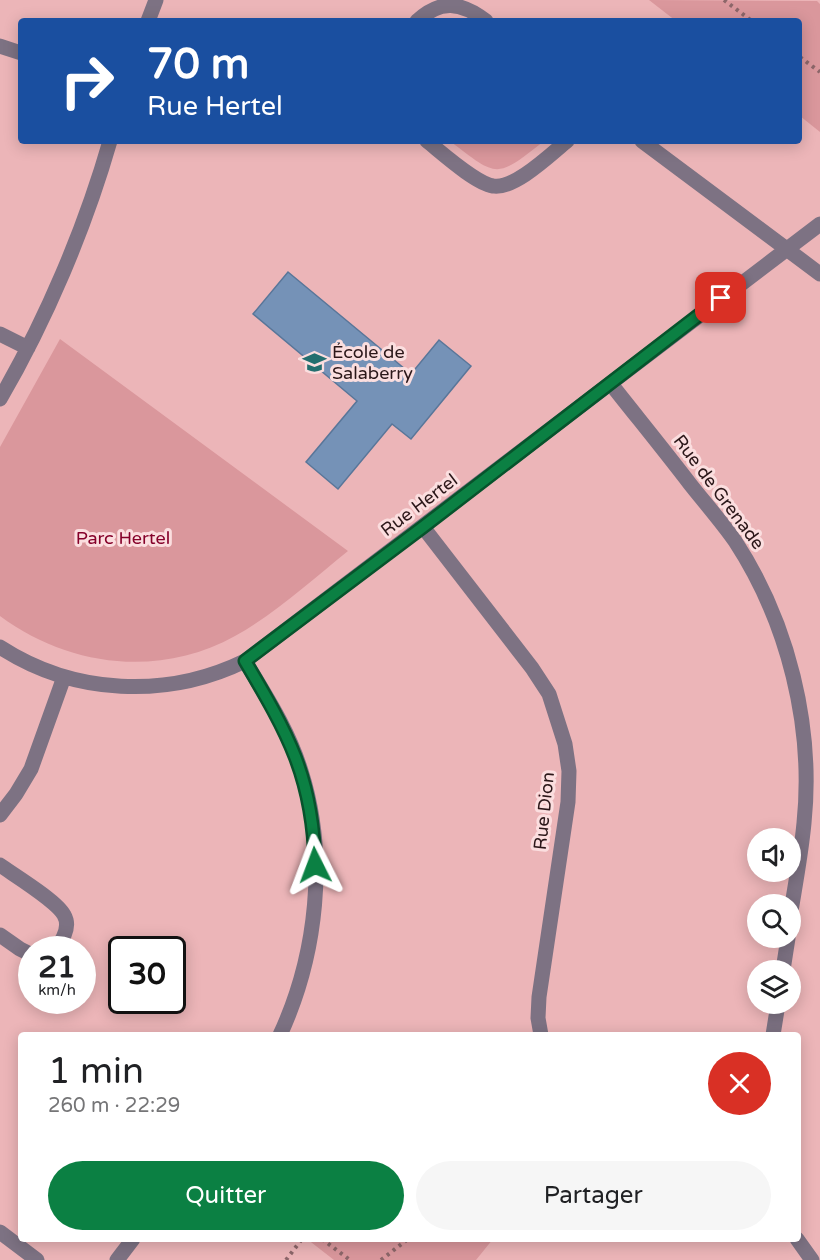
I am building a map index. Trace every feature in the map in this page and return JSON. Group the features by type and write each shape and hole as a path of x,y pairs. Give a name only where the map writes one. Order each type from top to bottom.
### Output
{"street":[{"path":"149,18 156,0"},
{"path":"420,18 430,7 446,2 467,7 482,18"},
{"path":"0,46 18,52"},
{"path":"0,399 28,348 77,235 109,144"},
{"path":"431,144 478,180 496,187 518,179 563,144"},
{"path":"646,144 820,274"},
{"name":"Rue Hertel","path":"0,647 64,677 119,687 154,686 199,678 225,671 245,661 820,224"},
{"path":"0,334 28,348"},
{"name":"Rue de Grenade","path":"611,384 733,539 754,573 781,635 798,700 805,777 804,822 794,894"},
{"name":"Rue Dion","path":"423,527 539,677 554,706 565,744 569,771 568,802 539,997 538,1018 540,1032"},
{"path":"245,661 280,721 295,753 306,786 314,835 315,891 309,950 297,994 281,1032"},
{"path":"0,815 31,769 64,677"},
{"path":"0,865 54,904 64,914 67,925 63,936"},
{"path":"0,935 18,948"},
{"path":"773,1032 776,1014"},
{"path":"0,1232 37,1260"},
{"path":"117,1260 131,1242"},
{"path":"799,1242 812,1260"}],"path":[{"path":"724,0 748,18"},
{"path":"802,58 820,72"},
{"path":"286,1260 300,1242"},
{"path":"326,1242 350,1260"},
{"path":"381,1260 404,1242"}],"green space":[{"path":"649,0 817,1 820,4 820,132 802,118 802,18 672,18"},
{"path":"454,144 540,144 506,167 497,169 478,162"},
{"name":"Parc Hertel","path":"60,339 348,551 293,596 250,627 206,649 176,658 145,662 115,661 85,656 55,647 0,616 0,447"},
{"path":"311,1242 491,1242 476,1260 334,1260"}],"building":[{"path":"288,272 411,374 439,340 471,366 411,439 392,424 338,489 306,462 357,401 253,314"}],"place":[{"name":"École de Salaberry","path":"314,362"}],"route":[{"path":"315,865 312,819 301,770 288,736 245,661 721,298"}]}
